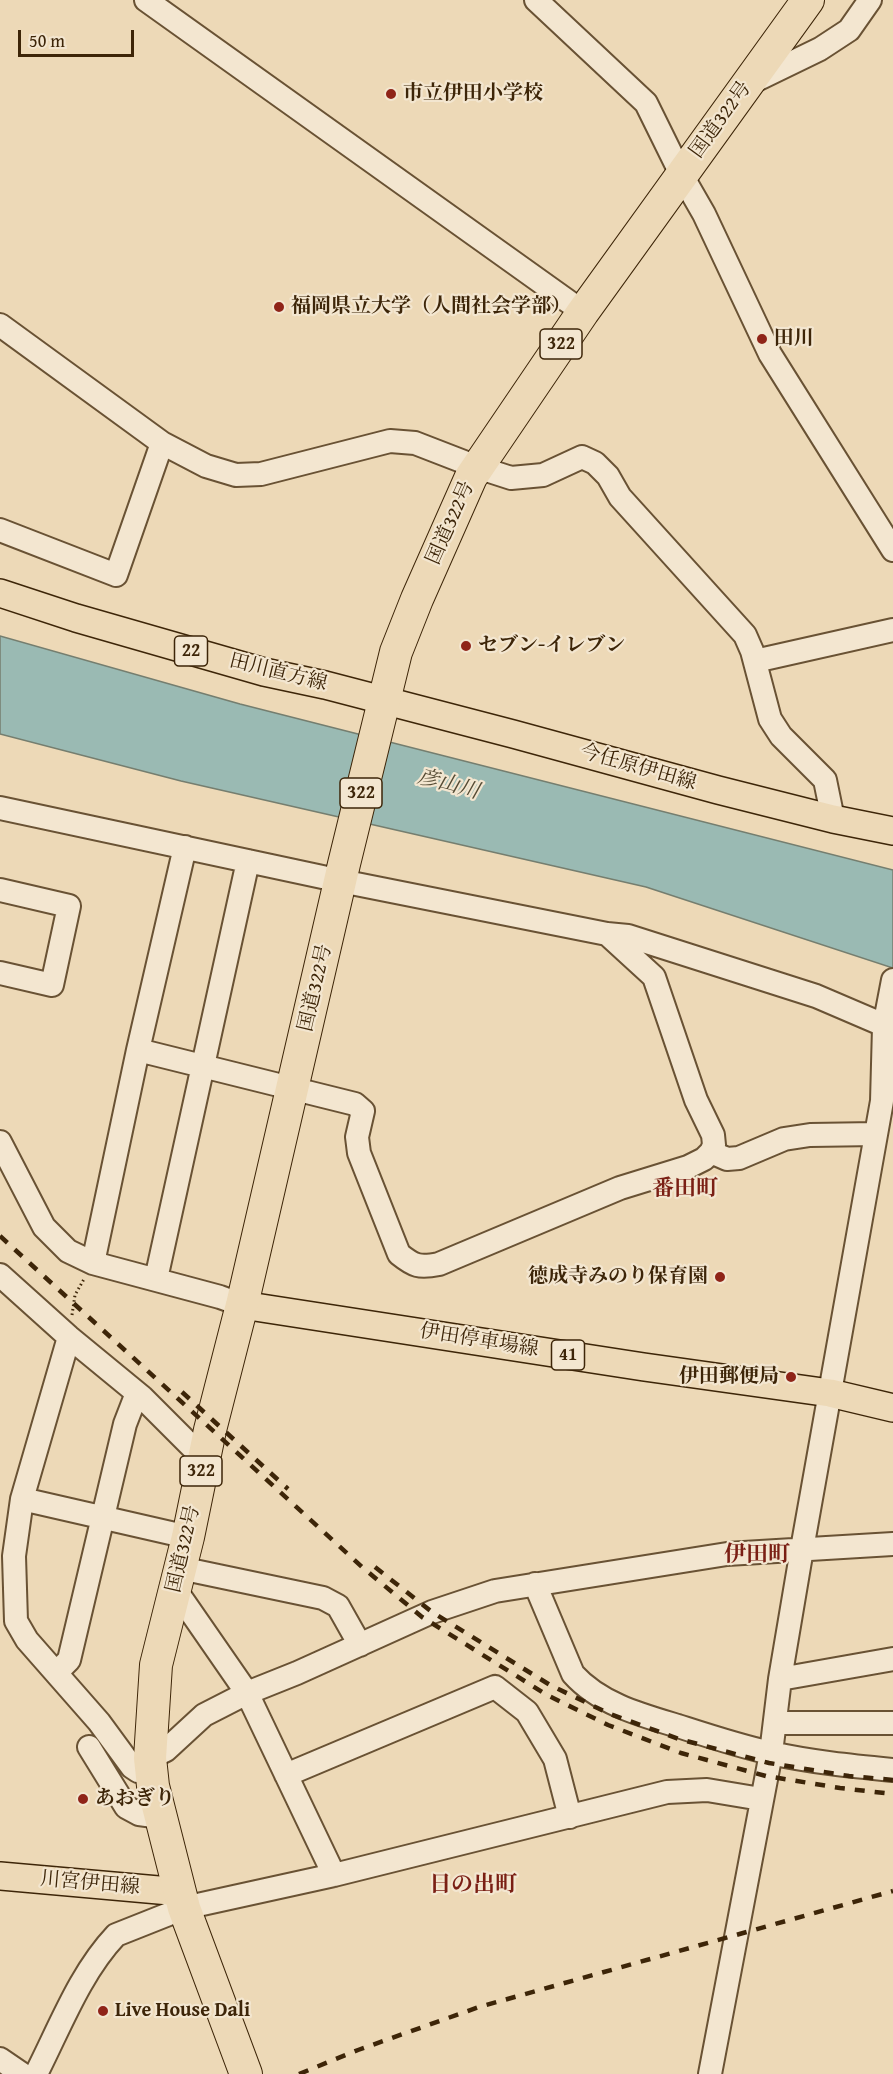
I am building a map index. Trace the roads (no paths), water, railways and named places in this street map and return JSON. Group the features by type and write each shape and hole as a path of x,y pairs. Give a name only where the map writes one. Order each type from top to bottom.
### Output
{"highway":[{"name":"国道322号","path":"246,2074 183,1900 153,1786 150,1764 156,1665 396,652 417,599 477,467 583,312 808,0"}],"main road":[{"name":"田川直方線","path":"0,593 76,618 264,672 382,711"},
{"name":"今任原伊田線","path":"382,711 513,734 718,790 833,819 893,831"},
{"name":"伊田停車場線","path":"242,1305 644,1367 830,1393 893,1408"},
{"name":"川宮伊田線","path":"0,1875 183,1900"}],"street":[{"path":"146,0 583,312"},
{"path":"536,0 646,103 681,174 704,214 770,354 893,550"},
{"path":"746,85 820,49 849,30 870,0"},
{"path":"0,325 162,443 206,466 236,475 261,474 390,441 415,443 511,478 543,475 582,457 595,463 608,476 627,505 745,635 770,718 781,736 825,780 833,819"},
{"path":"0,530 116,575 162,443"},
{"path":"755,662 893,630"},
{"path":"0,808 248,861 342,873 607,934 628,936 816,996 888,1024"},
{"path":"93,1263 184,847"},
{"path":"156,1279 248,861"},
{"path":"0,890 69,906 52,985 0,973"},
{"path":"138,1050 355,1104 363,1111 357,1137 359,1152 399,1254 411,1263 423,1267 439,1264 620,1188 688,1167 704,1159 711,1152 714,1145 713,1135 696,1100 654,977 607,934"},
{"path":"710,2074 771,1753 780,1679 802,1549 876,1134 888,1102 888,1024 893,980"},
{"path":"711,1152 727,1159 739,1158 793,1138 810,1135 876,1134"},
{"path":"0,1142 44,1227 68,1251 93,1263 242,1305"},
{"path":"0,1275 69,1337 137,1393 204,1459"},
{"path":"69,1337 22,1499 8,1618 16,1621 27,1640 99,1722 132,1767 138,1771 150,1764 204,1715 247,1693 432,1612 495,1591 727,1554 893,1544"},
{"path":"56,1673 69,1660 101,1517 125,1424 137,1393"},
{"path":"22,1499 188,1537"},
{"path":"178,1579 322,1598 338,1606 360,1645"},
{"path":"178,1579 247,1693 334,1875"},
{"path":"535,1584 573,1674 582,1684 632,1712 771,1753 808,1760 893,1770"},
{"path":"780,1679 893,1659"},
{"path":"286,1775 495,1687 527,1712 555,1759 570,1817"},
{"path":"775,1723 893,1723"},
{"path":"89,1747 126,1807 139,1814 161,1817"},
{"path":"36,2074 87,1972 108,1943 116,1935 183,1900 334,1875 667,1792 707,1791 761,1799"},
{"path":"0,2059 21,2074"}],"water":[{"name":"彦山川","path":"0,636 240,704 893,870 893,968 646,887 181,781 0,734"}],"railway":[{"path":"0,1236 362,1567 422,1617 547,1695 608,1725 681,1753 766,1776 893,1794"},
{"path":"182,1392 288,1489"},
{"path":"375,1567 432,1612 550,1685 610,1714 679,1739 769,1763 849,1776 893,1780"},
{"path":"299,2074 358,2050 479,2007 893,1891"}],"place":[{"name":"市立伊田小学校","path":"391,94"},
{"name":"福岡県立大学（人間社会学部）","path":"279,307"},
{"name":"田川","path":"762,339"},
{"name":"セブン-イレブン","path":"466,646"},
{"name":"徳成寺みのり保育園","path":"720,1277"},
{"name":"伊田郵便局","path":"791,1377"},
{"name":"あおぎり","path":"83,1799"},
{"name":"Live House Dali","path":"103,2011"}],"district":[{"name":"番田町","path":"685,1189"},
{"name":"伊田町","path":"757,1555"},
{"name":"日の出町","path":"473,1885"}]}
